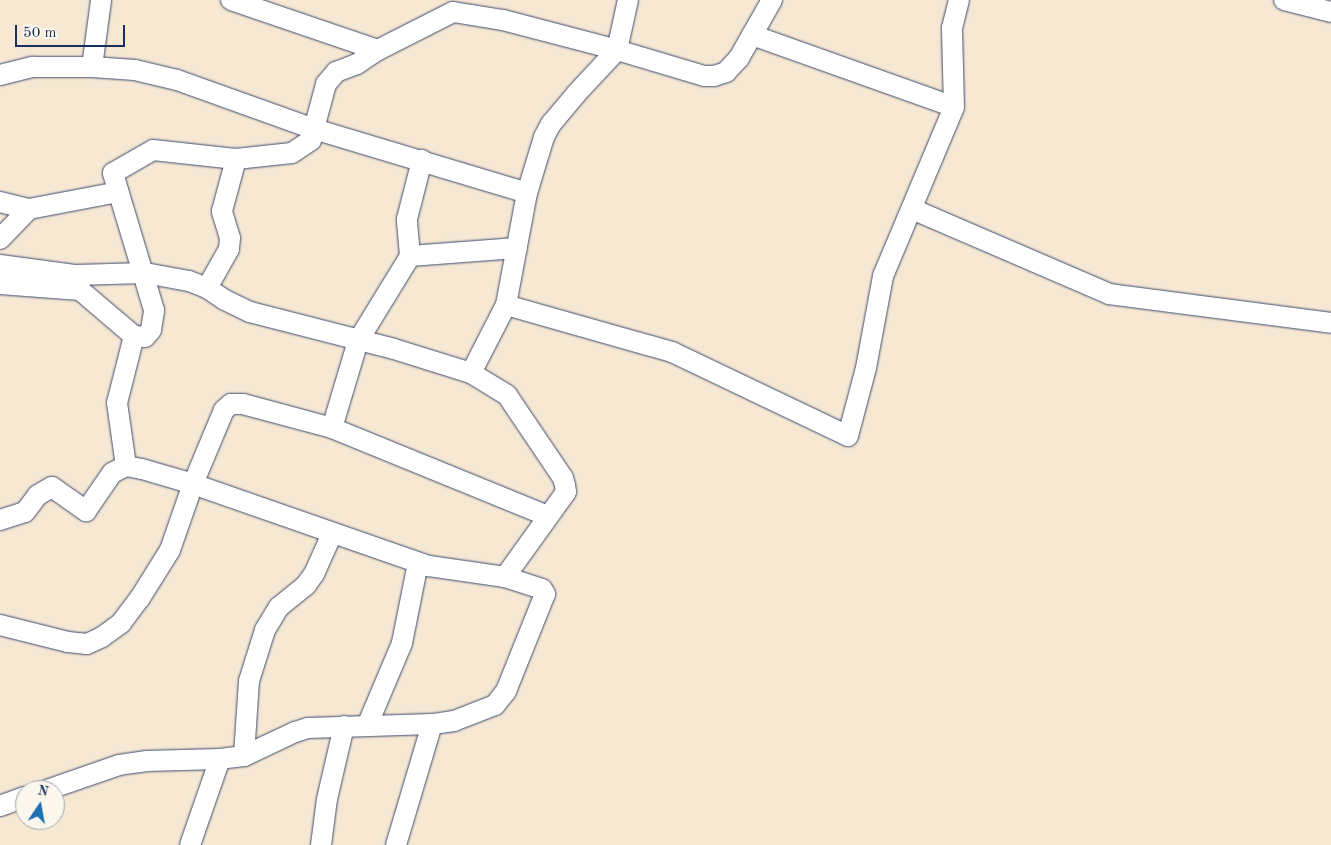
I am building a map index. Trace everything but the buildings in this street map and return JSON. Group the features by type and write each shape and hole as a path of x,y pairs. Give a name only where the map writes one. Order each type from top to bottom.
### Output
{"street":[{"path":"92,67 101,0"},
{"path":"231,0 378,50"},
{"path":"471,373 506,305 527,193 544,137 551,124 576,94 617,50 628,0"},
{"path":"0,265 78,282 134,336 144,337 151,330 154,310 145,273 113,174 153,150 236,159 292,153 309,142 329,78 336,72 357,64 450,6 617,50 704,76 714,76 726,72 739,58 772,0"},
{"path":"506,305 672,352 848,436 866,368 883,276 954,107 952,28 959,0"},
{"path":"1284,0 1331,12"},
{"path":"752,35 954,107"},
{"path":"0,75 33,67 92,67 135,70 177,80 314,129 527,193"},
{"path":"207,288 229,249 230,238 222,211 236,159"},
{"path":"332,428 358,341 410,256 407,219 422,160"},
{"path":"0,202 29,209 118,192"},
{"path":"0,238 29,209"},
{"path":"912,209 1108,294 1331,323"},
{"path":"410,256 517,248"},
{"path":"0,284 78,282 145,273 189,281 207,288 225,300 250,312 394,349 471,373 507,396 563,478 566,492 505,577"},
{"path":"126,466 118,403 134,336"},
{"path":"0,625 68,642 87,644 102,638 121,623 140,598 170,550 193,484 224,410 231,404 243,404 332,428 548,516"},
{"path":"0,520 25,512 38,495 52,487 86,511 112,473 126,466 193,484 418,563 441,569 505,577 542,589 545,594 506,691 495,705 454,721 432,724 318,726 295,732 244,756 220,760 147,761 119,765 65,784"},
{"path":"244,756 247,690 265,630 279,607 306,585 314,574 332,534"},
{"path":"368,726 402,642 418,563"},
{"path":"396,845 432,724"},
{"path":"321,845 327,799 344,726"},
{"path":"190,845 220,760"},
{"path":"0,806 15,801"}]}
